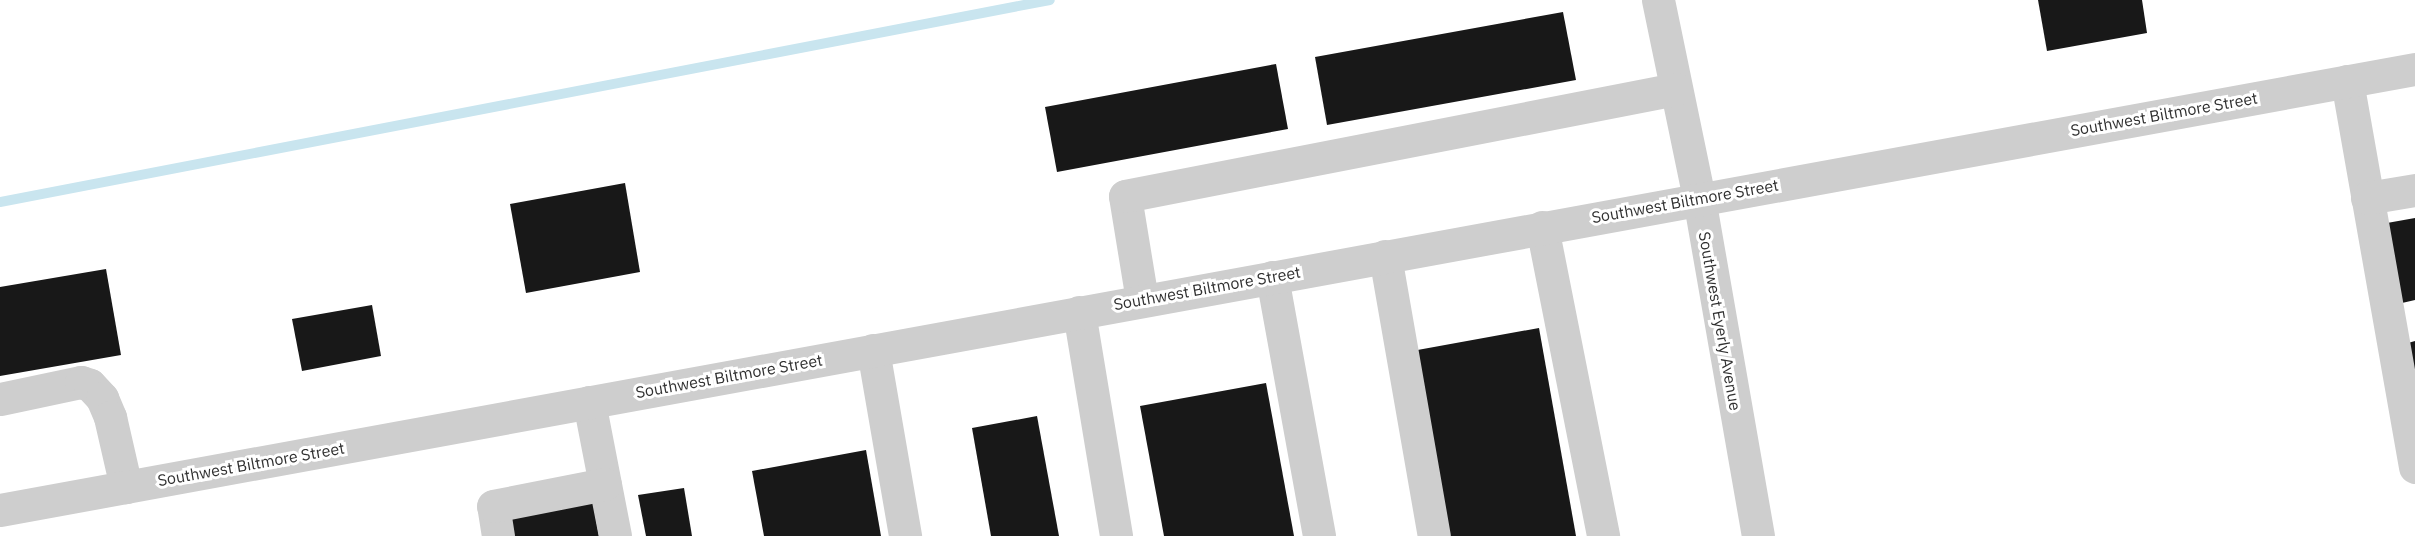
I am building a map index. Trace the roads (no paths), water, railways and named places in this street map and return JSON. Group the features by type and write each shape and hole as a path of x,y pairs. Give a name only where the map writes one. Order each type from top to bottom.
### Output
{"street":[{"name":"Southwest Eyerly Avenue","path":"1658,0 1699,198 1758,536"},
{"name":"Southwest Biltmore Street","path":"0,510 2415,69"},
{"path":"2347,81 2415,465"},
{"path":"1142,300 1125,196 1676,88"},
{"path":"2367,198 2415,190"},
{"path":"1542,227 1604,536"},
{"path":"1385,256 1434,536"},
{"path":"1272,277 1319,536"},
{"path":"1079,312 1116,536"},
{"path":"873,350 905,536"},
{"path":"0,399 81,382 90,385 102,398 110,417 126,487"},
{"path":"589,402 615,536"},
{"path":"498,536 493,506 605,484"}],"waterway":[{"path":"0,202 1050,0"}]}
